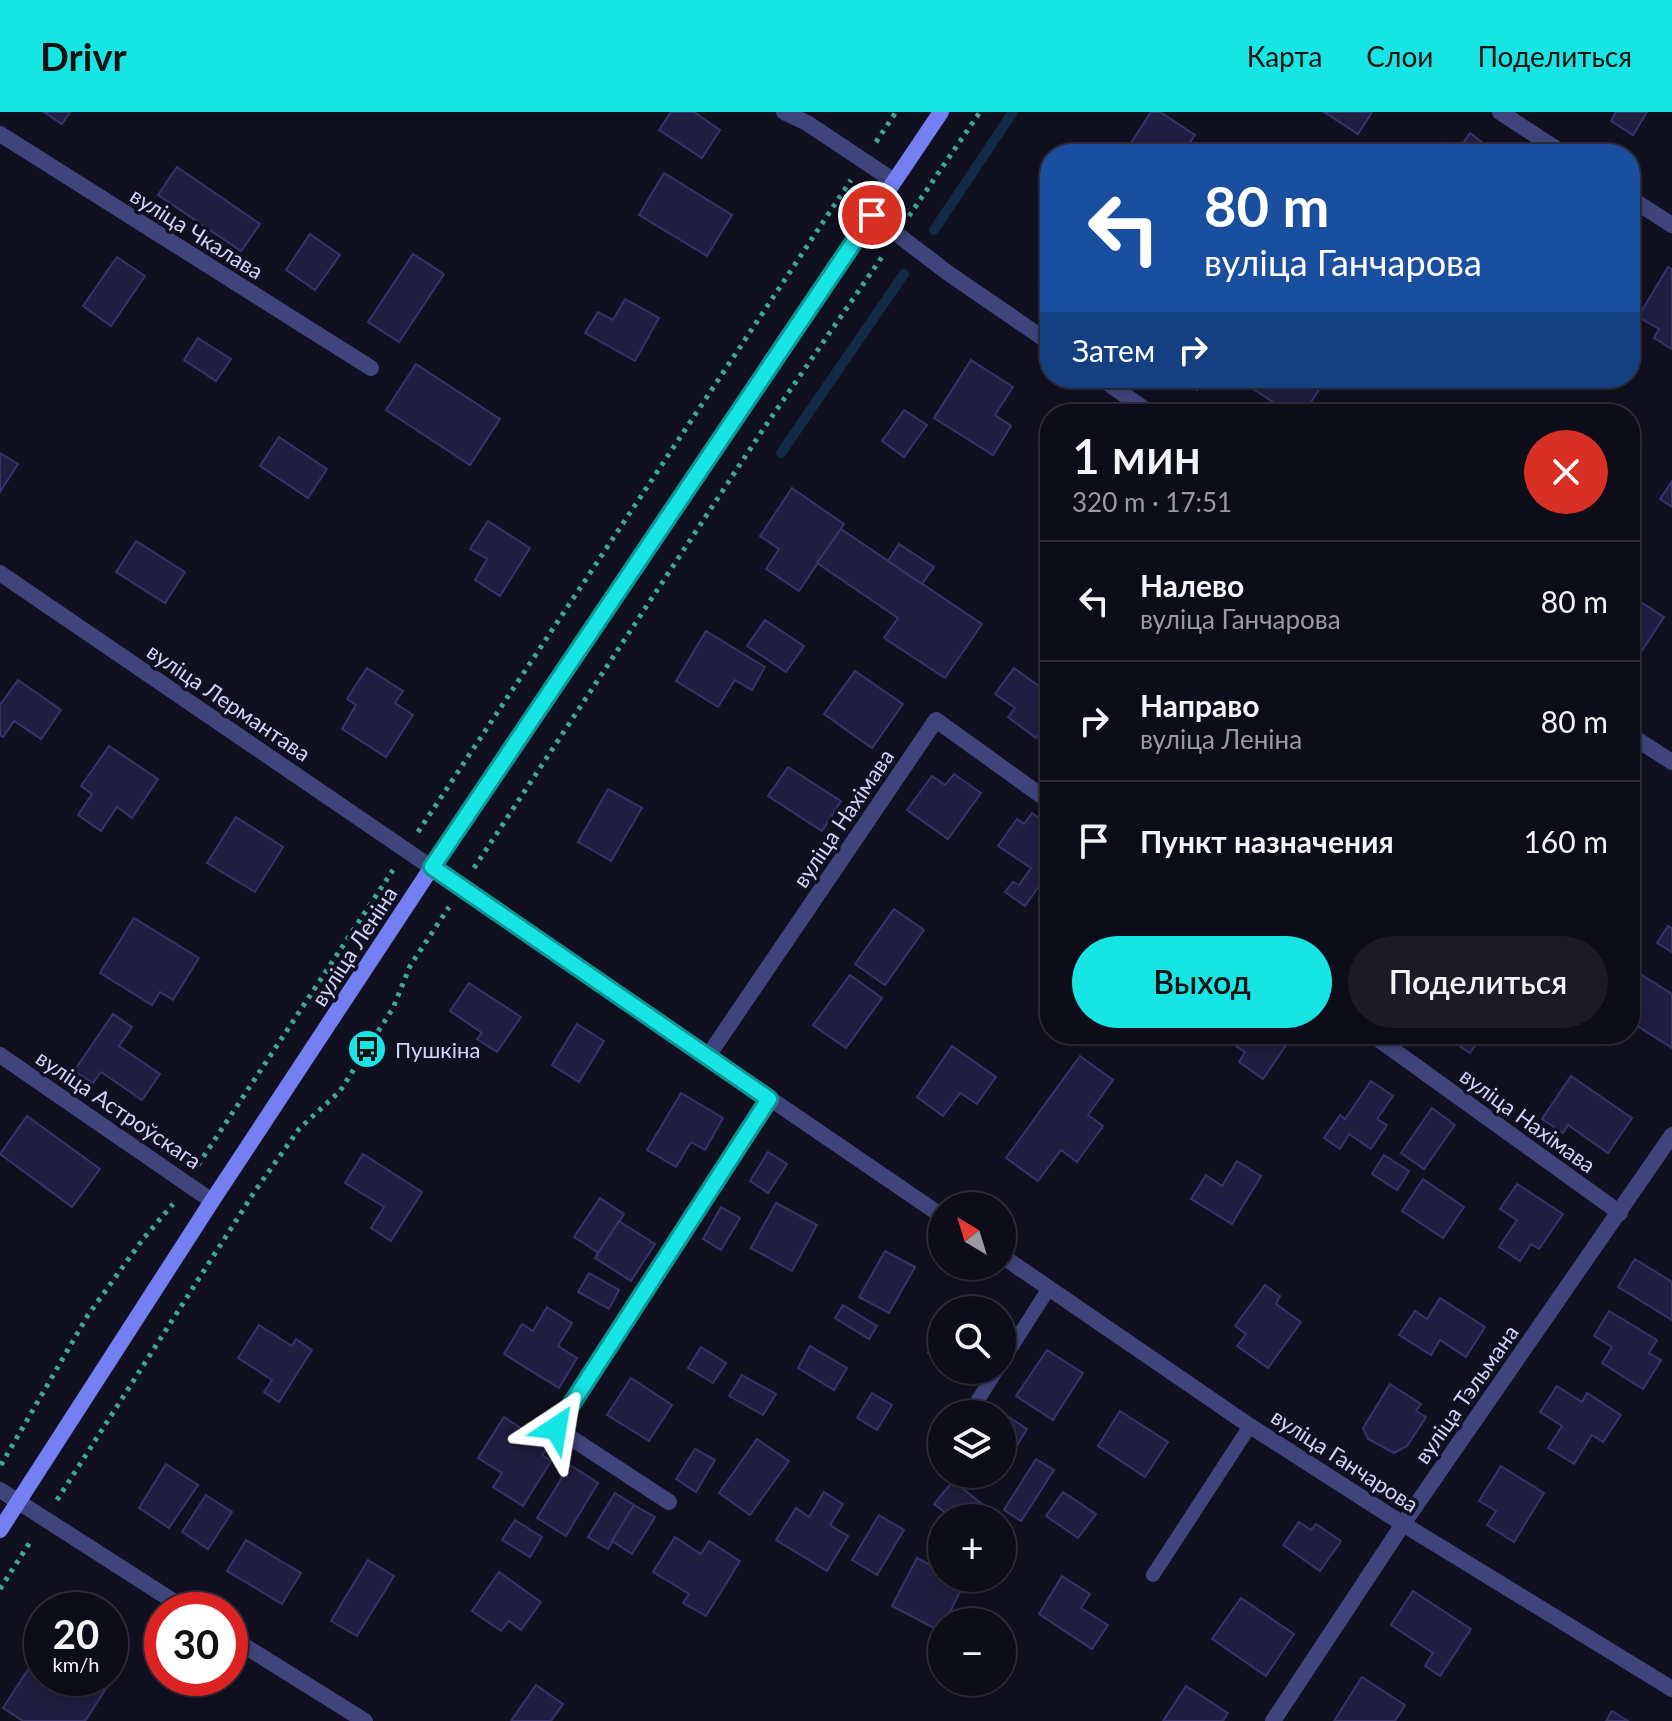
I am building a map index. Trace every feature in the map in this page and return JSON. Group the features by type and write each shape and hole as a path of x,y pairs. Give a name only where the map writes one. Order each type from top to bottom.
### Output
{"main road":[{"name":"вуліца Леніна","path":"0,1530 432,867 941,112"}],"street":[{"path":"784,112 807,123 894,181"},
{"path":"1500,112 1549,144"},
{"name":"вуліца Чкалава","path":"0,134 371,368"},
{"path":"1640,204 1672,225"},
{"path":"872,215 1040,336"},
{"path":"1114,388 1138,404"},
{"name":"вуліца Лермантава","path":"0,573 432,867"},
{"name":"вуліца Нахімава","path":"708,1056 936,720 1040,795"},
{"path":"1640,741 1672,762"},
{"path":"432,867 928,1207"},
{"name":"вуліца Нахімава","path":"1385,1044 1620,1213"},
{"name":"вуліца Астроўскага","path":"0,1055 212,1201"},
{"path":"669,1502 556,1428 769,1099"},
{"name":"вуліца Тэльмана","path":"1273,1721 1403,1524 1672,1135"},
{"name":"вуліца Ганчарова","path":"1016,1266 1250,1426 1672,1689"},
{"path":"0,1490 158,1592"},
{"path":"248,1648 365,1721"}],"lane":[{"path":"1016,1340 1049,1288"},
{"path":"1153,1575 1250,1426"}],"path":[{"path":"0,1466 88,1315 143,1239 168,1212 896,112"},
{"path":"0,1589 255,1191 299,1129 340,1091 393,1008 410,966 764,428 980,112"}],"building":[{"path":"44,112 70,112 62,124"},
{"path":"671,112 694,112 720,130 702,158 659,130"},
{"path":"1151,112 1160,112 1195,135 1189,144 1130,144"},
{"path":"1324,112 1372,112 1358,134"},
{"path":"1616,112 1647,112 1633,135 1611,121"},
{"path":"1470,133 1484,144 1462,144"},
{"path":"177,167 260,224 241,251 158,195"},
{"path":"664,173 732,215 707,256 639,215"},
{"path":"310,234 340,255 315,290 286,270"},
{"path":"413,254 444,274 399,342 368,322"},
{"path":"117,257 145,276 111,326 83,306"},
{"path":"1668,267 1672,269 1672,349 1654,338 1659,329 1640,318"},
{"path":"625,299 659,318 635,361 585,333 598,312 613,320"},
{"path":"198,338 231,359 216,381 184,360"},
{"path":"971,360 1013,387 995,415 1011,426 993,455 934,418"},
{"path":"416,364 500,419 470,465 386,410"},
{"path":"1252,388 1320,388 1310,404 1272,404"},
{"path":"904,410 927,425 904,457 882,441"},
{"path":"279,437 327,469 308,498 260,466"},
{"path":"0,453 18,464 0,492"},
{"path":"1672,481 1672,507 1660,499"},
{"path":"792,488 844,524 799,591 766,569 779,549 760,536"},
{"path":"488,521 530,548 500,596 475,580 487,559 470,549"},
{"path":"841,529 982,624 945,678 884,638 898,618 817,563"},
{"path":"136,541 185,572 165,603 116,572"},
{"path":"899,544 934,567 922,584 888,561"},
{"path":"1640,601 1664,617 1640,653"},
{"path":"765,620 804,646 786,672 747,646"},
{"path":"706,631 765,667 752,690 735,680 718,707 676,681"},
{"path":"367,668 403,691 395,703 413,715 386,757 342,729 356,705 347,699"},
{"path":"1014,668 1040,687 1040,733 1036,738 1008,717 1015,708 995,694"},
{"path":"855,671 903,704 872,748 824,714"},
{"path":"18,680 61,710 41,739 14,721 3,737 0,735 0,705"},
{"path":"109,746 158,779 132,818 117,807 101,831 78,815 92,794 81,786"},
{"path":"788,767 841,801 822,831 768,796"},
{"path":"954,774 981,793 948,839 907,810 932,776 945,785"},
{"path":"608,789 642,808 611,861 578,842"},
{"path":"1032,813 1040,819 1040,884 1025,906 1005,892 1013,882 1019,885 1031,868 998,846 1017,819 1024,824"},
{"path":"236,817 283,847 255,892 207,863"},
{"path":"894,909 924,930 885,985 855,964"},
{"path":"134,918 199,958 173,1000 160,992 152,1005 100,973"},
{"path":"1668,926 1672,928 1672,952 1657,943"},
{"path":"1640,974 1672,994 1672,1048 1640,1028"},
{"path":"850,975 882,998 846,1048 813,1025"},
{"path":"469,983 521,1017 497,1052 477,1039 482,1033 450,1011"},
{"path":"113,1014 132,1027 119,1046 160,1074 142,1100 101,1072 93,1083 74,1071"},
{"path":"577,1024 604,1041 579,1082 552,1065"},
{"path":"1233,1044 1287,1044 1263,1079 1239,1062 1245,1052"},
{"path":"1457,1044 1476,1044 1470,1053"},
{"path":"952,1046 996,1077 977,1104 960,1093 943,1116 917,1097"},
{"path":"1080,1056 1113,1080 1088,1115 1103,1126 1077,1162 1061,1150 1038,1181 1006,1158"},
{"path":"1571,1076 1632,1118 1608,1153 1568,1125 1563,1133 1542,1119"},
{"path":"1371,1081 1393,1096 1377,1119 1387,1125 1371,1149 1349,1134 1340,1149 1324,1138 1340,1115 1345,1119"},
{"path":"681,1093 723,1118 705,1150 691,1142 676,1167 647,1150"},
{"path":"1432,1108 1455,1125 1424,1169 1401,1153"},
{"path":"27,1116 100,1169 72,1207 0,1154"},
{"path":"768,1152 787,1164 768,1193 750,1181"},
{"path":"363,1154 422,1192 391,1241 371,1228 384,1207 345,1183"},
{"path":"1384,1155 1409,1171 1397,1190 1372,1174"},
{"path":"1237,1161 1261,1176 1232,1224 1191,1199 1206,1175 1222,1186"},
{"path":"1423,1179 1464,1207 1443,1238 1402,1211"},
{"path":"1517,1184 1563,1214 1539,1249 1531,1244 1520,1261 1499,1247 1517,1220 1500,1209"},
{"path":"600,1198 624,1214 599,1253 574,1237"},
{"path":"776,1203 817,1225 792,1271 751,1248"},
{"path":"721,1207 740,1218 721,1250 703,1239"},
{"path":"619,1221 655,1244 631,1281 595,1258"},
{"path":"885,1251 915,1267 889,1313 859,1297"},
{"path":"1635,1259 1672,1282 1672,1320 1618,1287"},
{"path":"589,1273 619,1290 609,1309 578,1292"},
{"path":"1265,1285 1280,1296 1276,1304 1301,1322 1268,1368 1237,1346 1246,1334 1235,1326"},
{"path":"1440,1298 1485,1327 1466,1357 1440,1340 1431,1355 1399,1335 1415,1311 1427,1319"},
{"path":"843,1305 877,1326 869,1339 835,1318"},
{"path":"547,1307 572,1323 558,1346 577,1358 559,1388 504,1354 522,1324 533,1331"},
{"path":"1609,1311 1657,1340 1649,1353 1661,1360 1643,1389 1602,1363 1612,1347 1594,1336"},
{"path":"259,1325 292,1346 296,1339 312,1350 279,1402 264,1392 272,1380 238,1358"},
{"path":"810,1346 847,1368 834,1390 798,1368"},
{"path":"701,1347 726,1363 713,1383 688,1368"},
{"path":"1047,1350 1083,1373 1053,1420 1016,1396"},
{"path":"742,1375 776,1394 763,1415 729,1396"},
{"path":"631,1378 672,1405 649,1441 607,1415"},
{"path":"1390,1384 1421,1404 1416,1411 1426,1417 1407,1446 1394,1453 1368,1439 1363,1428"},
{"path":"1557,1386 1582,1402 1587,1393 1621,1415 1603,1442 1592,1435 1574,1464 1548,1448 1562,1426 1540,1412"},
{"path":"872,1393 892,1405 877,1430 857,1418"},
{"path":"1120,1411 1168,1442 1145,1477 1098,1446"},
{"path":"504,1417 549,1446 542,1455 551,1461 523,1506 493,1487 502,1473 478,1458"},
{"path":"1016,1422 1027,1429 1016,1447"},
{"path":"757,1439 789,1461 750,1515 719,1493"},
{"path":"695,1449 715,1460 696,1492 676,1479"},
{"path":"1036,1459 1054,1470 1021,1521 1016,1518 1016,1504 1008,1504"},
{"path":"166,1464 198,1485 169,1528 139,1508"},
{"path":"570,1465 598,1483 566,1536 537,1518"},
{"path":"1501,1466 1544,1493 1514,1542 1487,1525 1496,1511 1479,1501"},
{"path":"947,1488 962,1488 982,1504 934,1504"},
{"path":"824,1492 843,1504 830,1525 848,1536 827,1571 776,1540 796,1508 809,1517"},
{"path":"1063,1492 1096,1514 1078,1538 1046,1516"},
{"path":"615,1493 634,1505 608,1549 588,1537"},
{"path":"206,1495 232,1512 208,1549 182,1532"},
{"path":"634,1505 655,1517 632,1554 612,1541"},
{"path":"879,1515 904,1530 877,1575 852,1560"},
{"path":"515,1520 542,1537 530,1557 502,1540"},
{"path":"1299,1522 1311,1530 1316,1524 1341,1541 1320,1571 1283,1545"},
{"path":"675,1537 701,1554 709,1541 740,1561 706,1616 683,1603 689,1594 653,1572"},
{"path":"246,1540 301,1573 282,1604 227,1571"},
{"path":"917,1558 928,1564 928,1592 960,1592 952,1608 928,1608 928,1625 892,1606"},
{"path":"368,1560 394,1576 357,1636 331,1621"},
{"path":"499,1572 541,1602 521,1630 509,1621 501,1631 472,1611"},
{"path":"1062,1576 1090,1594 1081,1608 1108,1625 1092,1649 1039,1614"},
{"path":"1413,1591 1471,1629 1440,1676 1425,1666 1433,1653 1391,1625"},
{"path":"1241,1598 1294,1634 1266,1676 1212,1639"},
{"path":"24,1676 24,1696 101,1696 85,1721 23,1721 3,1708"},
{"path":"1362,1677 1405,1705 1395,1721 1334,1721"},
{"path":"536,1685 563,1704 551,1721 511,1721"},
{"path":"1186,1686 1228,1713 1223,1721 1163,1721"},
{"path":"1612,1711 1628,1721 1606,1721"}],"waterway":[{"path":"934,230 1013,112"},
{"path":"781,453 904,274"}],"place":[{"name":"Пушкіна","path":"367,1049"}],"route":[{"path":"556,1428 769,1099 432,867 872,215"}]}
